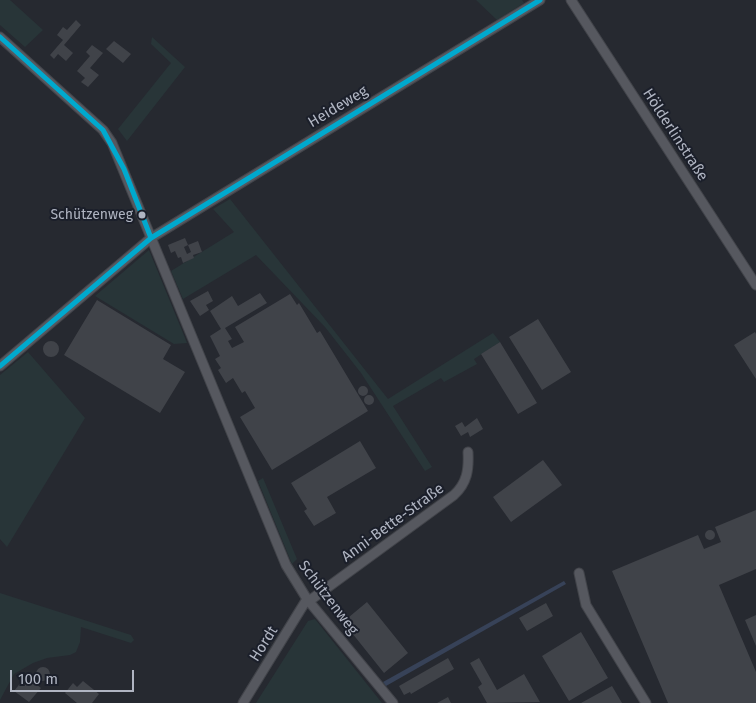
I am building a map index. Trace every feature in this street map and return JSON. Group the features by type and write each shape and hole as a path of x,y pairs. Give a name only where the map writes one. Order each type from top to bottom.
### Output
{"street":[{"name":"Heideweg","path":"0,366 151,238 540,0"},
{"name":"Hölderlinstraße","path":"571,0 756,285"},
{"name":"Schützenweg","path":"0,37 103,130 112,143 286,565 308,600 393,703"},
{"name":"Anni-Bette-Straße","path":"308,600 454,495 461,488 467,476 468,452"},
{"path":"579,573 586,605 646,703"},
{"name":"Hordt","path":"243,703 308,600"}],"shaded area":[{"path":"0,0 10,0 43,30 25,47 0,25"},
{"path":"476,0 522,0 524,3 497,20"},
{"path":"152,37 185,67 127,141 118,129 171,63 151,44"},
{"path":"230,199 388,399 493,333 500,342 474,359 477,364 444,382 441,378 393,406 432,467 425,471 361,373 325,327 256,255 183,299 171,271 234,232 213,209"},
{"path":"149,250 187,343 174,344 95,296"},
{"path":"28,352 85,418 7,547 0,539 0,375"},
{"path":"263,478 297,559 292,564 258,481"},
{"path":"0,593 131,635 134,640 131,643 81,627 80,642 76,652 70,655 47,658 33,663 14,674 0,700"},
{"path":"315,619 382,703 256,703 308,621"}],"water":[{"path":"564,581 566,584 386,686 383,682"}],"building":[{"path":"76,20 81,25 64,45 73,53 66,61 58,54 54,59 50,55 63,40 57,35 63,27 67,30"},
{"path":"114,41 131,54 123,63 106,49"},
{"path":"92,45 103,53 90,68 99,75 88,87 81,82 85,78 77,71 90,56 86,52"},
{"path":"185,238 188,245 198,241 202,252 193,255 194,258 183,263 181,257 178,258 175,251 171,253 168,245","holes":["188,245 191,252 187,254 184,247"]},
{"path":"208,291 213,301 206,305 209,310 200,316 190,301"},
{"path":"260,293 267,303 225,328 232,339 228,341 232,348 244,342 235,327 290,294 297,305 299,303 317,333 320,331 368,411 272,470 240,417 255,408 245,391 242,393 233,378 226,383 218,370 221,368 215,359 220,356 210,336 221,329 210,311 232,296 238,306"},
{"path":"97,300 171,345 163,359 185,372 160,413 64,355"},
{"path":"538,319 571,372 542,390 509,337"},
{"path":"755,332 756,334 756,379 734,345"},
{"path":"48,341 54,341 59,346 57,355 48,357 43,352 43,346"},
{"path":"500,342 537,403 518,414 481,354"},
{"path":"361,386 365,386 368,391 367,395 361,396 358,393 358,389"},
{"path":"367,395 371,395 374,400 373,404 367,405 364,402 364,398"},
{"path":"477,418 483,429 470,437 468,432 461,436 455,426 462,422 465,427"},
{"path":"360,441 376,468 327,497 336,513 314,526 304,511 307,509 291,483"},
{"path":"543,460 562,485 511,522 493,497"},
{"path":"756,510 756,569 719,585 756,672 756,703 668,703 612,571 698,535 704,549 721,542 715,527"},
{"path":"710,530 715,535 710,540 705,535"},
{"path":"367,602 408,653 384,673 336,613 342,608 349,617"},
{"path":"546,603 553,616 527,631 519,618"},
{"path":"756,615 756,646 745,620"},
{"path":"581,632 608,678 569,701 542,656"},
{"path":"448,658 454,669 411,694 410,692 404,695 399,686"},
{"path":"479,658 497,690 524,674 540,702 487,703 478,687 482,684 470,663"},
{"path":"40,667 46,667 50,674 46,681 40,681 36,677 36,671"},
{"path":"26,676 41,688 29,702 14,691"},
{"path":"83,681 99,694 92,703 77,703 65,693 73,683 77,687"},
{"path":"612,686 622,703 581,703"},
{"path":"448,697 451,703 437,703"}],"transit line":[{"path":"0,366 151,238 540,0"},
{"path":"0,37 103,130 124,169 151,238"}],"place":[{"name":"Schützenweg","path":"142,215"}]}
